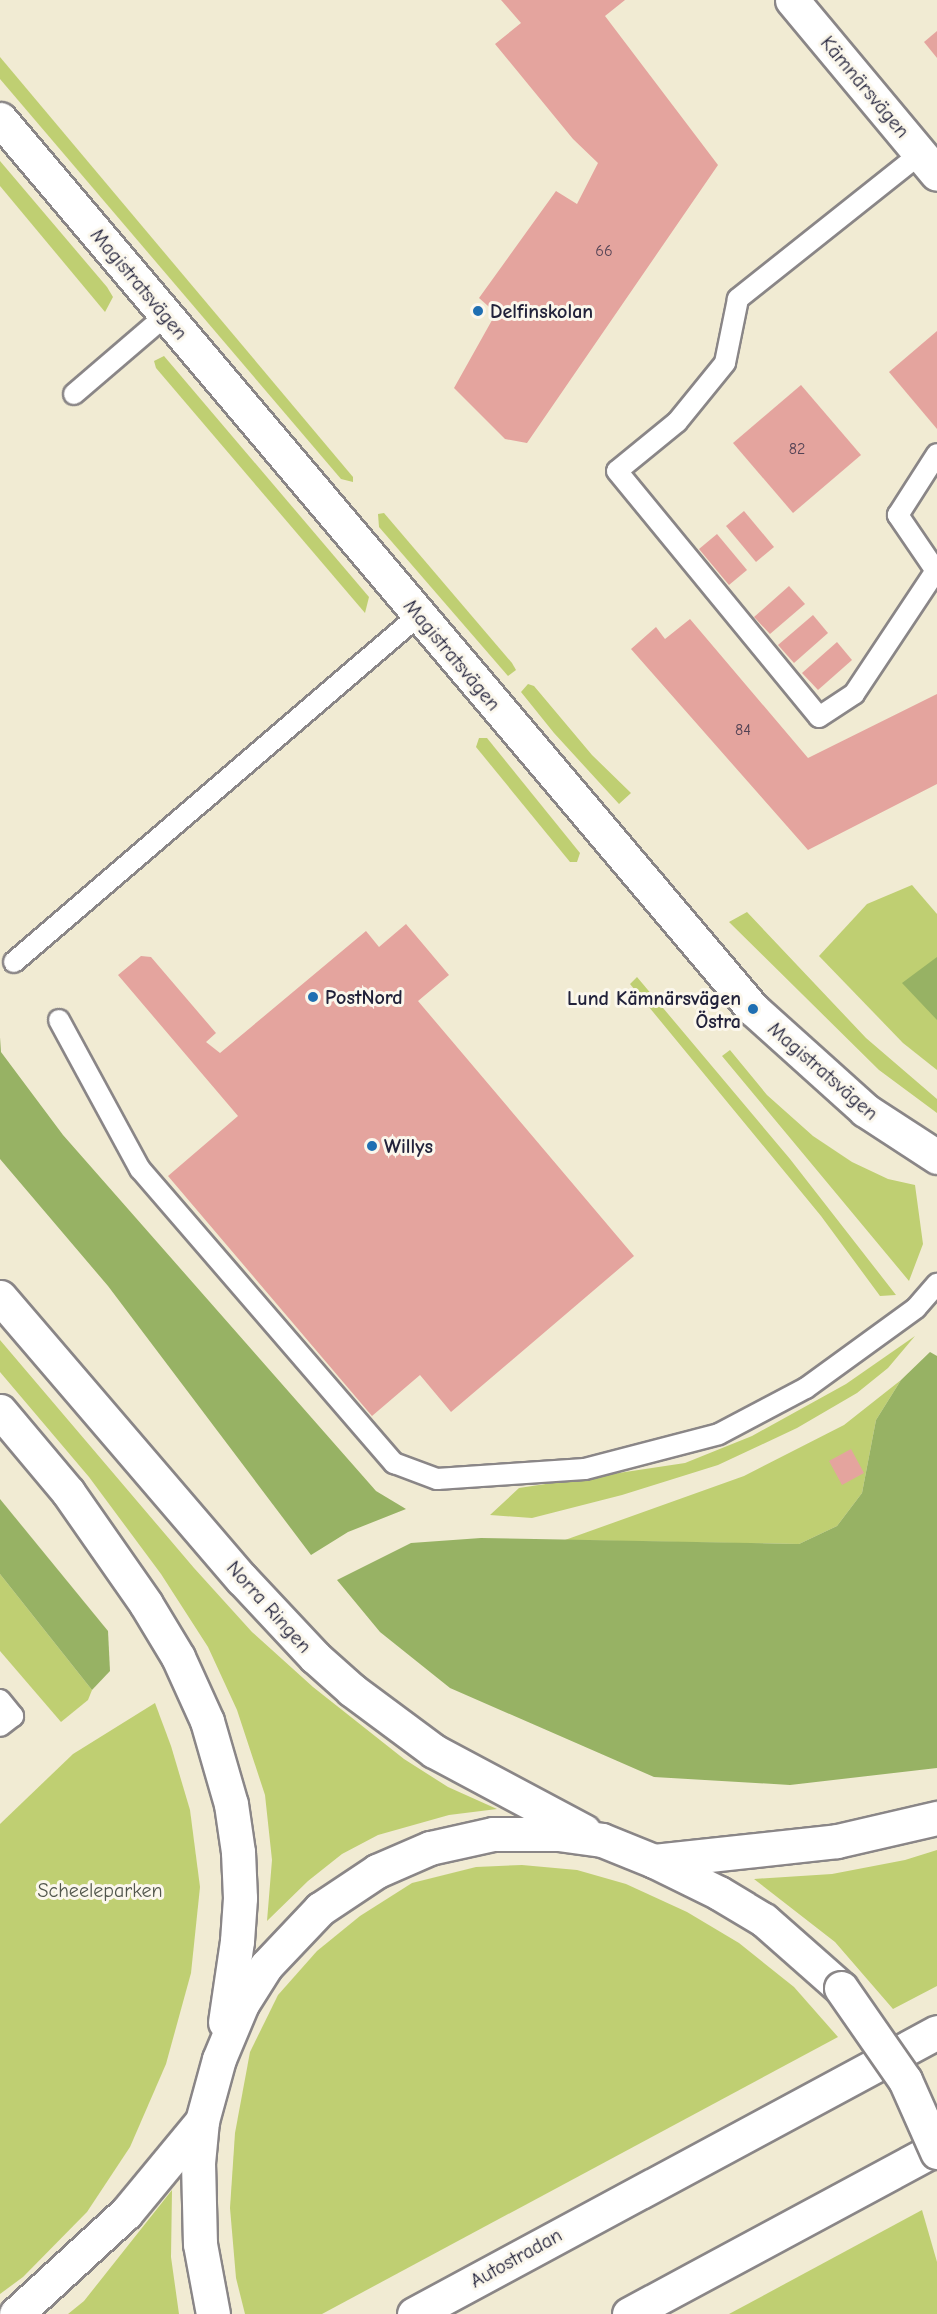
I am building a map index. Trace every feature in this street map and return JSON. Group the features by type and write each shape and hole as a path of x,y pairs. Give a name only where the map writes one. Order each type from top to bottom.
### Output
{"main road":[{"name":"Kämnärsvägen","path":"792,0 928,164"},
{"name":"Magistratsvägen","path":"0,119 753,1009 865,1110 899,1135 937,1157"},
{"name":"Norra Ringen","path":"0,1297 242,1580 315,1657 361,1697 434,1751 602,1840"},
{"path":"0,1411 68,1492 147,1604 178,1657 207,1721 231,1804 238,1852 240,1898 237,1941 219,2059 202,2121 198,2163 199,2235 206,2286 213,2314"},
{"path":"654,1861 837,1841 937,1818"},
{"path":"219,2059 242,2004 273,1958 320,1909 377,1871 430,1848 493,1834 558,1834 602,1840 654,1861 719,1893 764,1920 841,1988 905,2080 937,2150 629,2314"},
{"name":"Autostradan","path":"414,2314 937,2032"},
{"path":"16,2314 126,2213 202,2121"}],"lane":[{"path":"928,164 738,299 726,363 677,422 617,471 819,717 854,694 937,570 898,515 937,454"},
{"path":"74,394 165,316"},
{"path":"14,962 419,615"},
{"path":"59,1020 140,1169 394,1463 437,1479 585,1469 719,1434 806,1388 916,1308 937,1284"},
{"path":"0,1700 13,1716 0,1726"}],"green space":[{"path":"0,57 353,477 353,482 341,479 0,79"},
{"path":"0,161 107,287 113,297 105,312 0,186"},
{"path":"164,356 369,597 365,613 156,368 154,361"},
{"path":"384,513 516,670 508,676 379,527 378,514"},
{"path":"528,684 534,686 592,755 631,793 619,804 554,733 521,692"},
{"path":"479,738 487,738 580,853 577,862 570,862 476,747"},
{"path":"912,885 937,914 937,1070 903,1043 819,956 867,904"},
{"path":"747,912 866,1038 937,1099 937,1113 879,1070 729,922"},
{"path":"937,957 937,1020 902,983"},
{"path":"637,977 790,1159 896,1295 880,1296 821,1216 630,984"},
{"path":"0,1037 1,1052 63,1135 376,1491 406,1509 348,1532 311,1555 108,1286 0,1159"},
{"path":"730,1050 767,1095 813,1136 852,1162 888,1179 915,1185 923,1244 909,1281 722,1056"},
{"path":"915,1336 888,1368 857,1393 797,1428 718,1465 622,1495 532,1518 490,1515 519,1488 685,1463 752,1436 846,1384"},
{"path":"0,1340 194,1568 252,1632 313,1687 404,1759 448,1787 497,1809 449,1815 378,1835 342,1854 308,1881 267,1921 272,1860 265,1795 237,1710 208,1647 161,1574 89,1477 0,1372"},
{"path":"930,1352 937,1356 937,1768 790,1785 654,1777 450,1688 380,1632 337,1580 411,1543 481,1538 799,1544 837,1526 862,1493 876,1420 901,1380"},
{"path":"901,1380 876,1420 862,1493 837,1526 799,1544 565,1540 744,1476 844,1425"},
{"path":"0,1499 108,1631 110,1671 92,1690 0,1574"},
{"path":"0,1574 92,1690 88,1700 61,1722 0,1651"},
{"name":"Scheeleparken","path":"155,1703 171,1746 190,1810 200,1887 191,1973 166,2064 130,2147 87,2212 23,2277 0,2294 0,1824 73,1754"},
{"path":"937,1850 937,1986 893,2009 835,1942 754,1879 832,1874 905,1860"},
{"path":"522,1865 577,1870 626,1884 687,1912 739,1943 794,1987 838,2037 322,2314 245,2314 236,2278 230,2208 235,2133 250,2052 278,1995 317,1951 360,1916 412,1883 476,1867"},
{"path":"172,2190 171,2257 179,2314 68,2314 84,2301"},
{"path":"922,2210 937,2262 937,2314 729,2314"}],"building":[{"path":"501,0 625,0 605,16 718,165 527,443 505,439 454,388 496,313 479,298 556,191 577,204 598,163 573,139 495,44 521,23"},
{"path":"937,31 937,58 924,42"},
{"path":"937,331 937,429 889,372"},
{"path":"801,385 861,455 793,513 733,443"},
{"path":"744,511 774,547 756,562 726,526"},
{"path":"717,534 747,570 729,585 699,549"},
{"path":"789,586 805,604 770,634 754,617"},
{"path":"813,615 828,633 794,663 778,645"},
{"path":"690,619 808,758 937,694 937,784 808,850 631,649 656,627 665,639"},
{"path":"837,642 852,660 818,690 802,673"},
{"name":"Willys","path":"406,924 449,975 418,1001 634,1256 451,1412 420,1375 372,1416 168,1176 238,1116 118,975 141,956 151,957 216,1033 206,1042 220,1053 366,931 379,947"},
{"path":"851,1449 864,1473 842,1485 829,1461"}],"place":[{"name":"Delfinskolan","path":"478,311"},
{"name":"PostNord","path":"313,997"},
{"name":"Lund Kämnärsvägen Östra","path":"753,1009"},
{"name":"Willys","path":"372,1146"}]}
